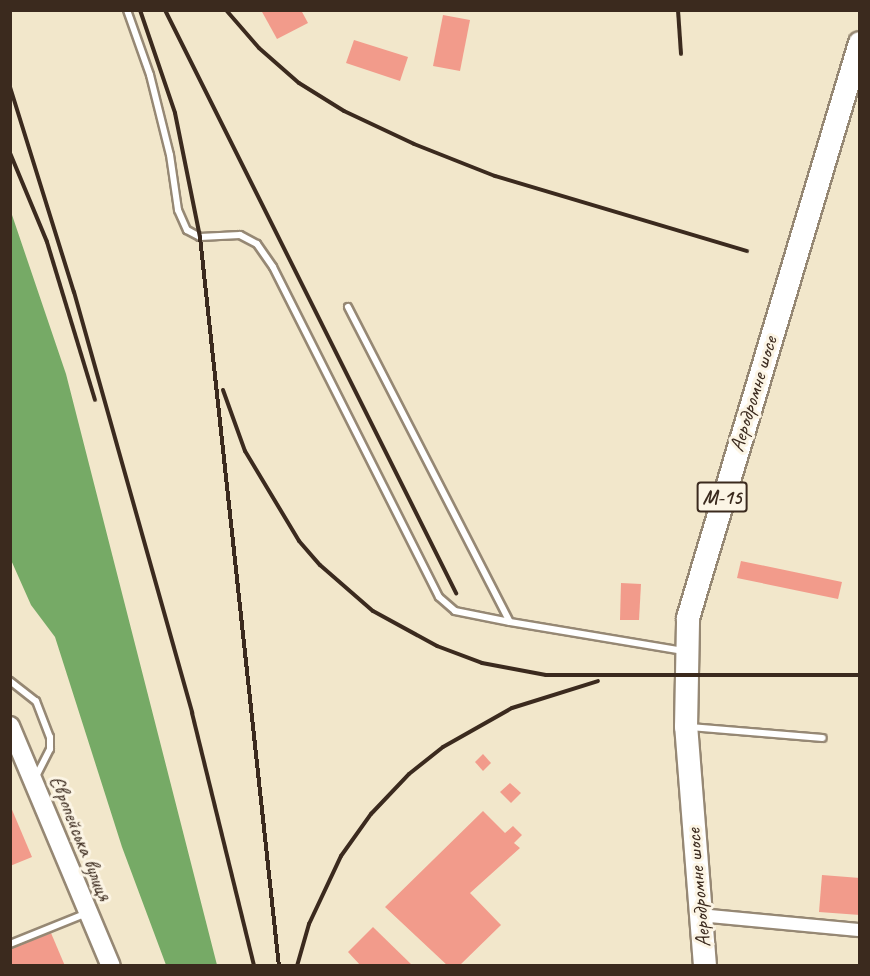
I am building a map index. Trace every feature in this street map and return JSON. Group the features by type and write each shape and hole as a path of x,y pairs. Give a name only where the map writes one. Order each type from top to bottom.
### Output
{"highway":[{"name":"Аеродромне шосе","path":"705,966 686,727 685,651 688,618 707,547 860,43"}],"main road":[{"name":"Європейська вулиця","path":"10,726 111,966"}],"street":[{"path":"700,915 860,930"}],"lane":[{"path":"127,10 150,75 170,155 178,210 187,230 200,237 240,236 257,244 278,275 439,597 455,611 685,651"},
{"path":"348,307 510,622"},
{"path":"10,681 36,701 50,737 50,749 34,782"},
{"path":"686,727 824,738"},
{"path":"10,944 87,913"}],"green space":[{"path":"11,212 66,374 217,965 166,965 122,847 55,637 31,605 11,560"}],"building":[{"path":"261,10 301,10 308,23 277,39"},
{"path":"443,15 470,20 460,71 433,66"},
{"path":"354,40 408,57 400,81 346,63"},
{"path":"741,561 842,582 838,599 737,578"},
{"path":"621,583 641,584 639,620 620,620"},
{"path":"483,754 491,763 483,771 475,762"},
{"path":"510,783 521,793 511,803 500,792"},
{"path":"10,805 32,857 10,866"},
{"path":"483,811 505,833 513,826 522,835 514,843 520,848 470,893 501,925 459,966 448,966 385,907"},
{"path":"822,875 860,878 860,915 819,912"},
{"path":"373,927 413,966 361,966 348,952"},
{"path":"51,933 65,966 10,966 10,949"}],"railway":[{"path":"140,10 175,113 200,237 279,966"},
{"path":"165,10 456,593"},
{"path":"226,10 259,48 299,83 344,111 414,144 495,176 747,251"},
{"path":"678,10 681,54"},
{"path":"10,87 74,292 192,713 254,966"},
{"path":"10,153 47,242 95,400"},
{"path":"223,390 245,451 299,541 320,565 373,611 437,646 482,663 546,675 860,675"},
{"path":"297,966 309,924 341,856 371,814 409,774 443,747 512,708 598,681"}]}
